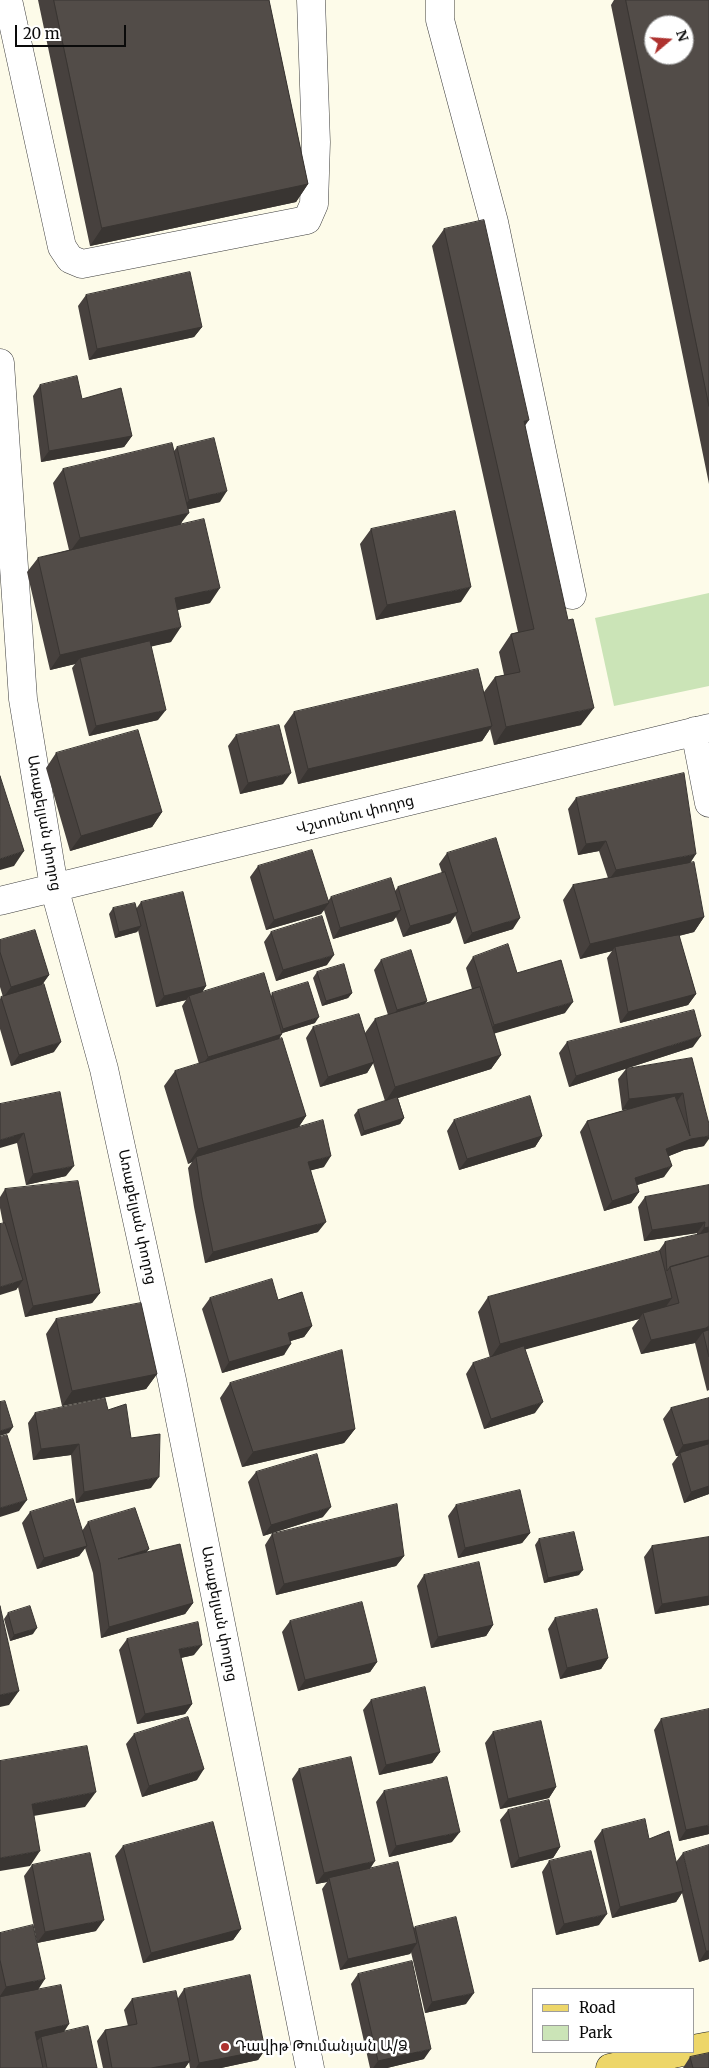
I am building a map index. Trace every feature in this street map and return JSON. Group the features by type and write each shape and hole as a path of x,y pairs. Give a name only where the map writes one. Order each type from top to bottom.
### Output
{"main road":[{"path":"694,2049 709,2046"},
{"path":"610,2068 678,2053"}],"street":[{"path":"8,0 62,246 70,259 82,264 307,220 314,204 316,142 311,0"},
{"path":"440,0 440,20 494,222 572,595"},
{"name":"Առաքելյան փողոց","path":"0,363 23,699 54,888 104,1069 170,1371 310,2068"},
{"path":"702,729 709,803"},
{"name":"Վշտունու փողոց","path":"0,901 702,729"}],"green space":[{"path":"709,593 709,686 614,706 595,618"}],"building":[{"path":"54,0 269,0 308,184 102,228"},
{"path":"626,0 709,0 709,406"},
{"path":"484,220 529,420 524,421 568,620 573,619 594,708 506,727 495,677 520,672 511,634 534,629 444,229"},
{"path":"190,272 202,327 97,349 86,295"},
{"path":"77,376 82,399 121,388 132,436 49,451 40,385"},
{"path":"214,438 227,491 189,500 177,447"},
{"path":"172,443 189,513 80,538 63,469"},
{"path":"455,511 471,587 387,605 371,529"},
{"path":"204,519 220,588 175,598 181,627 60,655 38,558"},
{"path":"150,641 166,710 96,726 80,658"},
{"path":"478,669 492,726 308,769 294,712"},
{"path":"279,725 291,773 248,783 236,735"},
{"path":"138,730 162,812 81,836 56,753"},
{"path":"684,773 696,854 616,870 606,841 586,844 576,798"},
{"path":"0,776 24,851 0,859"},
{"path":"496,838 520,918 472,933 447,853"},
{"path":"312,850 329,903 274,920 258,866"},
{"path":"694,862 704,917 590,944 573,885"},
{"path":"445,872 458,912 410,926 398,887"},
{"path":"391,878 401,910 340,928 331,897"},
{"path":"183,892 206,986 164,996 141,902"},
{"path":"135,903 141,926 119,932 113,908"},
{"path":"322,916 334,955 283,970 271,932"},
{"path":"35,930 49,975 11,987 0,952 0,940"},
{"path":"679,935 696,994 628,1012 615,947"},
{"path":"508,944 517,973 561,960 573,1002 494,1025 473,957"},
{"path":"411,950 427,1001 397,1010 381,960"},
{"path":"344,964 352,993 326,1001 317,972"},
{"path":"264,973 282,1034 208,1057 189,996"},
{"path":"308,982 319,1017 283,1029 272,993"},
{"path":"44,984 61,1042 19,1055 1,997"},
{"path":"480,987 501,1055 395,1087 375,1019"},
{"path":"694,1010 701,1036 576,1076 567,1042"},
{"path":"359,1014 374,1062 328,1077 313,1027"},
{"path":"282,1038 306,1116 198,1149 175,1071"},
{"path":"692,1058 709,1124 709,1136 691,1139 666,1149 672,1166 635,1178 639,1192 612,1201 587,1121 675,1096 690,1136 683,1093 629,1099 626,1069"},
{"path":"60,1092 74,1166 33,1174 24,1133 0,1140 0,1104"},
{"path":"530,1096 542,1136 467,1159 454,1120"},
{"path":"397,1097 404,1118 364,1131 358,1110"},
{"path":"323,1120 331,1156 308,1162 326,1222 213,1252 196,1157"},
{"path":"78,1181 100,1293 33,1306 5,1189"},
{"path":"709,1185 709,1227 704,1228 705,1222 652,1230 645,1197"},
{"path":"5,1223 23,1280 0,1287 0,1224"},
{"path":"709,1232 709,1256 670,1267 667,1271 665,1242"},
{"path":"660,1251 672,1298 500,1344 488,1297"},
{"path":"709,1256 709,1326 651,1340 643,1313 679,1303 670,1267"},
{"path":"272,1279 278,1300 302,1292 312,1326 288,1333 291,1344 229,1362 210,1298"},
{"path":"141,1303 157,1374 72,1391 56,1319"},
{"path":"709,1330 709,1357 703,1332"},
{"path":"524,1346 543,1402 491,1419 473,1363"},
{"path":"342,1350 355,1429 253,1452 230,1383"},
{"path":"105,1398 108,1410 126,1404 131,1438 160,1434 159,1477 84,1492 79,1444 41,1449 35,1413"},
{"path":"709,1398 709,1440 683,1445 671,1408"},
{"path":"5,1401 13,1427 0,1431 0,1402"},
{"path":"7,1435 27,1500 0,1508 0,1437"},
{"path":"709,1444 709,1486 691,1492 680,1453"},
{"path":"317,1454 331,1507 271,1525 256,1472"},
{"path":"520,1490 530,1533 465,1548 456,1505"},
{"path":"73,1499 87,1546 44,1558 30,1512"},
{"path":"397,1504 404,1556 284,1584 272,1534"},
{"path":"135,1508 149,1549 118,1559 180,1544 193,1603 109,1627 100,1563 88,1522"},
{"path":"574,1532 583,1570 548,1578 539,1539"},
{"path":"709,1537 709,1596 662,1604 652,1546"},
{"path":"479,1562 493,1625 438,1637 424,1575"},
{"path":"362,1602 377,1662 305,1680 290,1621"},
{"path":"0,1606 19,1691 0,1695"},
{"path":"30,1606 37,1628 14,1635 8,1613"},
{"path":"597,1609 608,1658 567,1668 555,1618"},
{"path":"198,1622 202,1645 179,1649 192,1704 145,1714 127,1639"},
{"path":"425,1687 440,1752 386,1765 371,1700"},
{"path":"709,1709 709,1825 686,1830 661,1719"},
{"path":"188,1717 204,1769 149,1786 134,1734"},
{"path":"541,1721 556,1787 508,1799 493,1732"},
{"path":"87,1746 96,1792 32,1804 40,1851 0,1858 0,1761"},
{"path":"351,1757 375,1861 324,1873 299,1769"},
{"path":"447,1777 460,1832 396,1846 384,1791"},
{"path":"549,1800 560,1847 519,1858 508,1810"},
{"path":"645,1819 649,1839 669,1831 683,1891 620,1907 602,1830"},
{"path":"213,1822 241,1929 151,1953 123,1846"},
{"path":"709,1845 709,1951 706,1951 683,1853"},
{"path":"591,1851 607,1914 564,1924 549,1861"},
{"path":"90,1853 104,1920 45,1932 32,1865"},
{"path":"398,1862 417,1943 348,1959 329,1878"},
{"path":"456,1917 474,1993 432,2002 415,1927"},
{"path":"33,1925 45,1979 6,1987 0,1960 0,1933"},
{"path":"412,1961 431,2049 378,2061 358,1974"},
{"path":"250,1975 265,2050 199,2063 184,1989"},
{"path":"61,1985 69,2024 35,2032 43,2068 0,2068 0,1997"},
{"path":"176,1991 190,2061 151,2068 112,2068 105,2030 137,2024 132,1999"},
{"path":"88,2026 97,2068 47,2068 41,2037"},
{"path":"709,2053 709,2068 693,2068 690,2057"}],"place":[{"name":"Դավիթ Թումանյան Ա/Ձ","path":"225,2047"}]}
